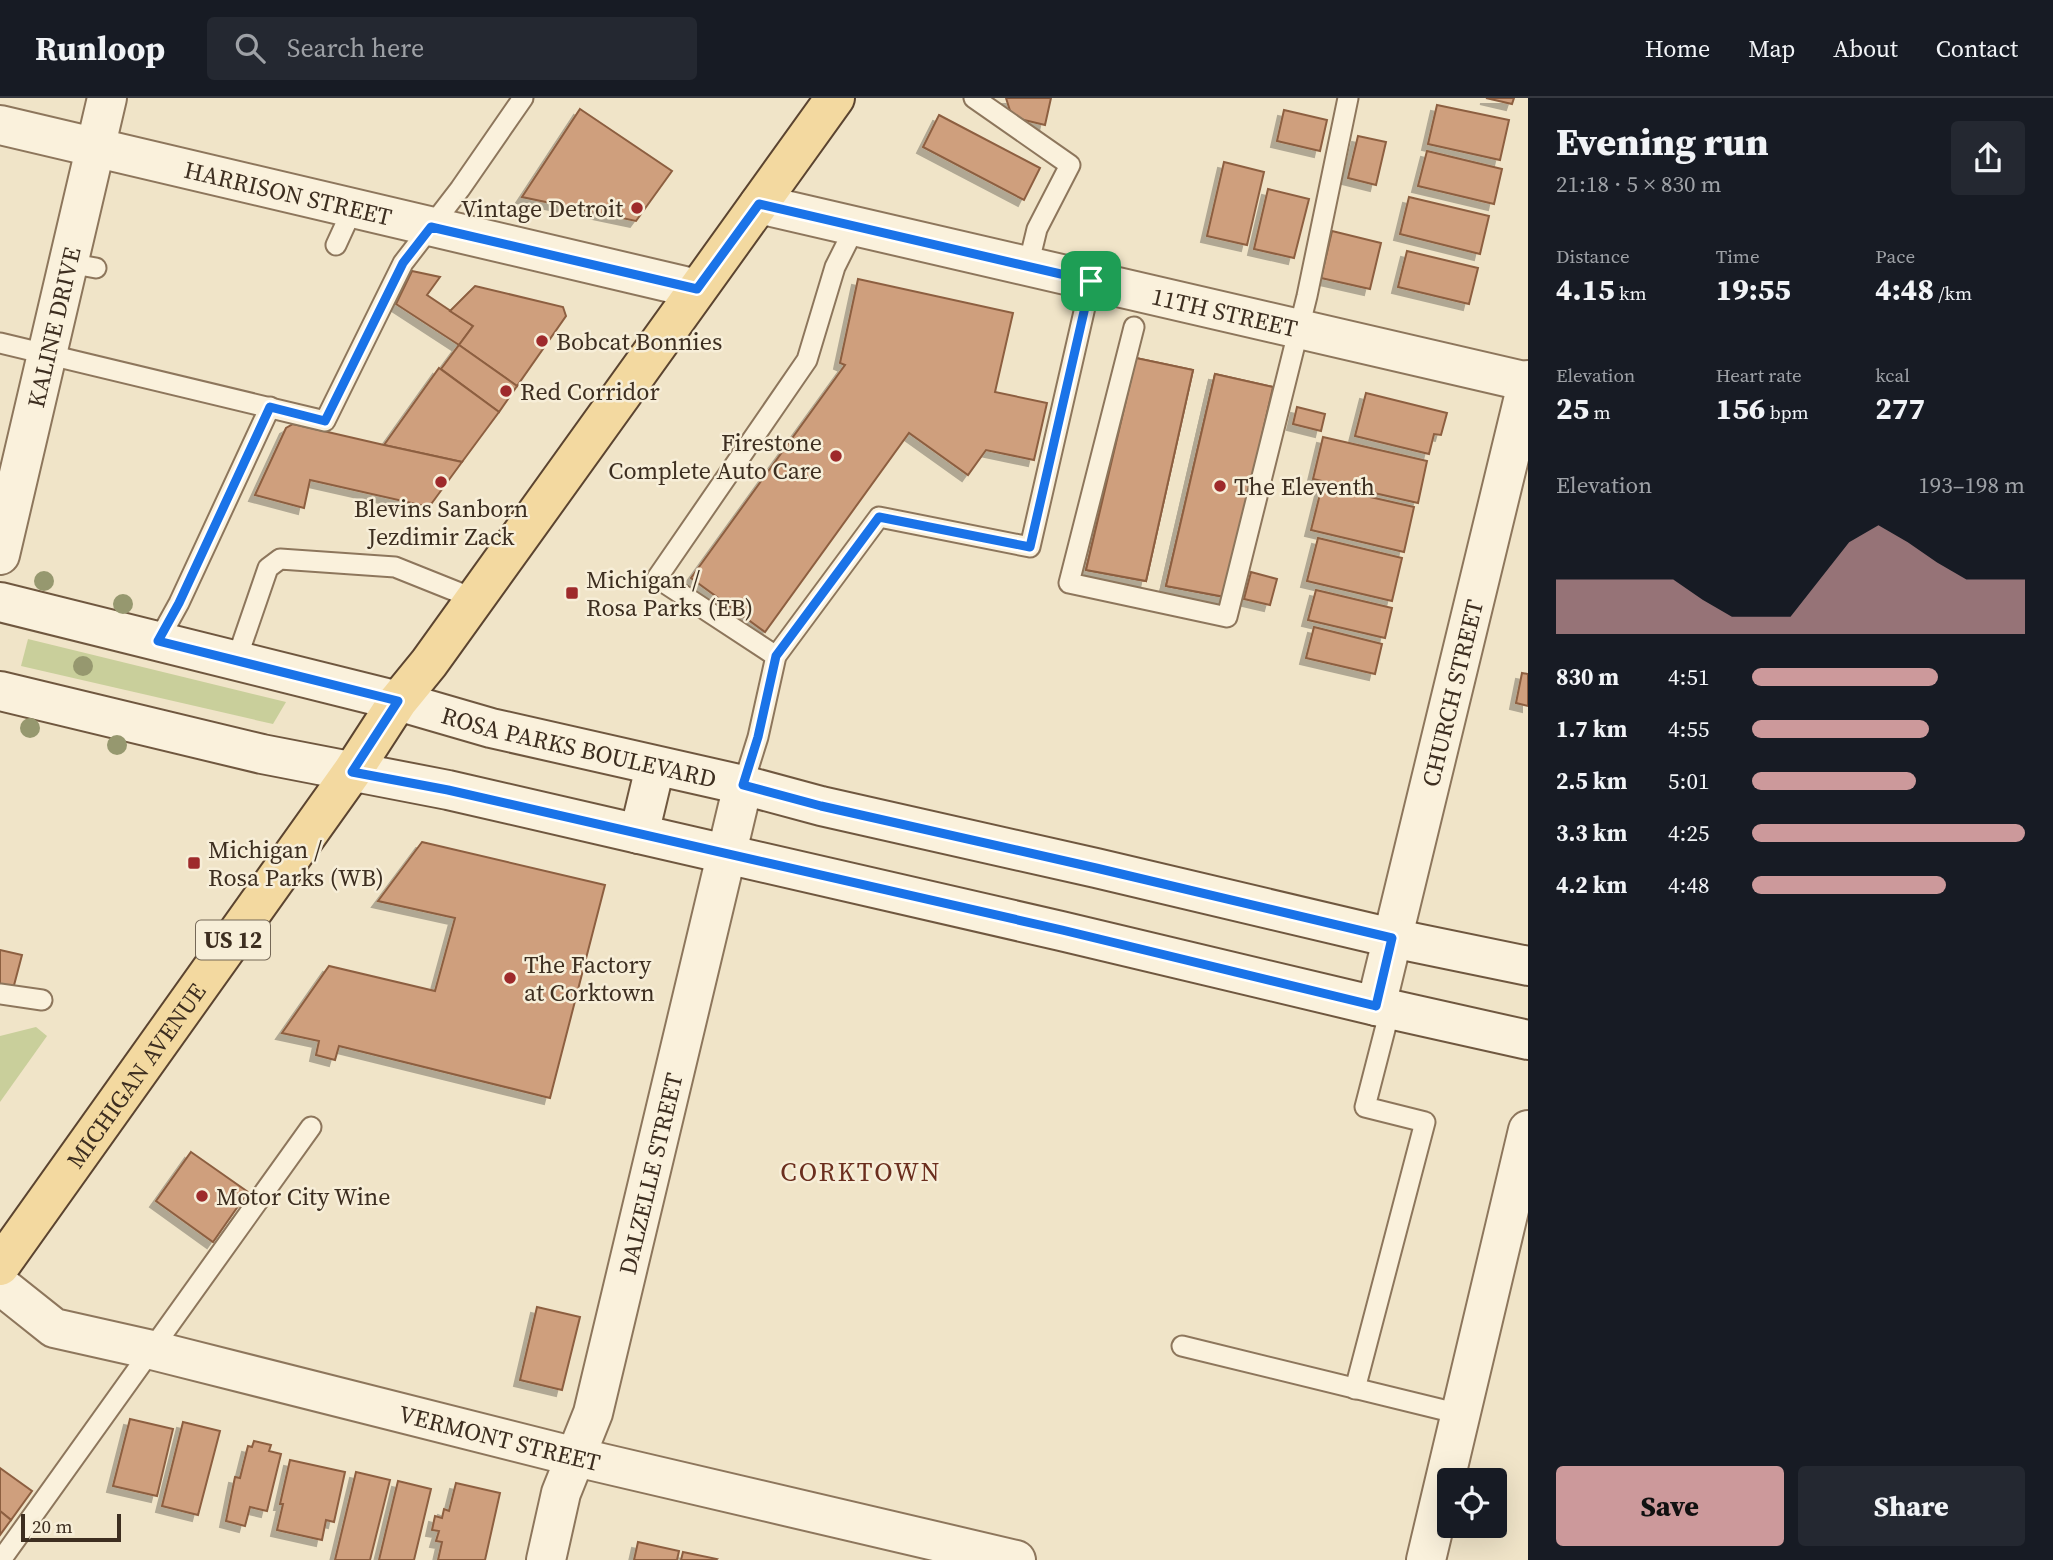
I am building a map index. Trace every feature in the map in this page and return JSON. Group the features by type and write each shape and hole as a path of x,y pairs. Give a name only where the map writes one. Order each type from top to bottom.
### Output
{"main road":[{"name":"MICHIGAN AVENUE","path":"0,1266 352,772 398,701 429,663 835,98"}],"street":[{"name":"KALINE DRIVE","path":"0,555 47,353 82,265 95,147 107,98"},
{"name":"HARRISON STREET","path":"0,125 697,289"},
{"name":"11TH STREET","path":"759,204 1528,382"},
{"name":"CHURCH STREET","path":"1383,1008 1392,938 1528,382"},
{"name":"ROSA PARKS BOULEVARD","path":"0,601 398,701 491,728 1392,938 1528,966"},
{"path":"0,691 262,754 448,790 1062,930 1383,1008 1528,1040"},
{"path":"639,834 655,767"},
{"name":"DALZELLE STREET","path":"545,1560 561,1493 593,1413 743,785"},
{"path":"1426,1560 1528,1129"},
{"name":"VERMONT STREET","path":"0,1286 54,1328 152,1350 576,1457 1016,1560"}],"lane":[{"path":"0,343 325,421 403,263 523,98"},
{"path":"974,98 1070,164 1037,229 1028,266"},
{"path":"1134,327 1069,583 1227,617 1299,329 1348,98"},
{"path":"336,245 353,208"},
{"path":"776,656 657,578 807,360 835,267 856,225"},
{"path":"743,785 758,737 776,656 879,517 1030,547 1091,281"},
{"path":"158,641 179,603 270,407"},
{"path":"236,661 268,568 280,559 395,567 475,599"},
{"path":"0,994 42,1000"},
{"path":"1355,1389 1425,1122 1364,1107 1383,1008"},
{"path":"1,1560 312,1127"},
{"path":"1182,1346 1460,1415"}],"green space":[{"path":"28,639 286,702 273,724 21,666"},
{"path":"36,1027 47,1036 0,1102 0,1036"}],"building":[{"path":"1006,98 1051,98 1045,125 1012,117"},
{"path":"1486,98 1514,98 1512,104"},
{"path":"1437,105 1509,120 1500,160 1428,144"},
{"path":"580,109 672,171 636,221 522,197"},
{"path":"1284,110 1327,120 1320,151 1277,141"},
{"path":"939,115 1040,168 1024,200 923,147"},
{"path":"1358,136 1386,142 1376,185 1348,178"},
{"path":"1427,151 1502,169 1494,204 1418,186"},
{"path":"1224,162 1264,172 1247,245 1207,236"},
{"path":"1268,189 1309,199 1294,258 1254,249"},
{"path":"1409,197 1489,216 1480,254 1400,234"},
{"path":"1332,231 1381,243 1370,289 1321,278"},
{"path":"1407,251 1478,268 1469,304 1398,287"},
{"path":"412,271 440,277 427,295 473,326 459,345 396,304"},
{"name":"Firestone Complete Auto Care","path":"858,279 1013,313 995,392 1047,403 1034,460 986,450 968,475 909,433 765,632 691,578 845,365 840,363"},
{"path":"475,286 563,307 566,316 517,386 459,345 473,326 450,311"},
{"path":"459,345 517,386 499,412 441,369"},
{"name":"The Eleventh","path":"1136,358 1193,370 1146,581 1086,570"},
{"name":"The Eleventh","path":"1136,358 1193,370 1146,581 1086,570"},
{"path":"439,368 499,412 462,462 384,445"},
{"name":"The Eleventh","path":"1215,374 1273,387 1225,597 1166,586"},
{"name":"The Eleventh","path":"1215,374 1273,387 1225,597 1166,586"},
{"path":"1366,393 1447,413 1441,435 1434,434 1429,454 1355,436"},
{"path":"1297,407 1325,414 1321,431 1293,424"},
{"path":"293,424 462,462 429,507 310,480 304,508 255,495 286,428"},
{"path":"1323,437 1427,461 1418,503 1313,479"},
{"path":"1322,486 1414,507 1404,552 1311,530"},
{"path":"1318,538 1402,558 1392,601 1307,581"},
{"path":"1251,572 1277,579 1270,605 1244,599"},
{"path":"1316,590 1392,608 1385,638 1308,620"},
{"path":"1314,627 1382,644 1375,674 1306,658"},
{"path":"1522,673 1528,674 1528,706 1516,703"},
{"name":"The Factory at Corktown","path":"422,842 605,885 550,1098 339,1046 335,1060 316,1055 319,1041 282,1033 329,966 435,991 455,918 378,901"},
{"path":"0,950 22,955 13,989 0,986"},
{"name":"Motor City Wine","path":"191,1152 248,1192 213,1242 156,1201"},
{"path":"537,1307 580,1317 562,1390 520,1380"},
{"path":"130,1419 173,1429 157,1496 113,1486"},
{"path":"183,1422 220,1431 198,1515 162,1506"},
{"path":"254,1441 271,1445 269,1451 281,1454 267,1511 250,1507 245,1526 226,1521 235,1477 240,1478 248,1446 252,1447"},
{"path":"290,1460 345,1472 334,1522 326,1520 322,1540 277,1530"},
{"path":"0,1468 32,1491 11,1520 0,1511"},
{"path":"356,1472 390,1480 370,1560 335,1560"},
{"path":"398,1481 431,1489 414,1560 379,1560"},
{"path":"456,1483 500,1493 485,1560 438,1560 442,1542 436,1541 439,1531 432,1530 435,1516 442,1518 444,1509 449,1511"},
{"path":"0,1511 11,1520 0,1535"},
{"path":"638,1542 679,1551 677,1560 634,1560"},
{"path":"683,1552 717,1559 681,1560"}],"place":[{"name":"Vintage Detroit","path":"637,208"},
{"name":"Bobcat Bonnies","path":"542,341"},
{"name":"Red Corridor","path":"506,391"},
{"name":"Firestone Complete Auto Care","path":"836,456"},
{"name":"Blevins Sanborn Jezdimir Zack","path":"441,482"},
{"name":"The Eleventh","path":"1220,486"},
{"name":"Michigan / Rosa Parks (EB)","path":"572,593"},
{"name":"Michigan / Rosa Parks (WB)","path":"194,863"},
{"name":"The Factory at Corktown","path":"510,978"},
{"name":"Motor City Wine","path":"202,1196"}],"district":[{"name":"CORKTOWN","path":"861,1172"}],"route":[{"path":"759,204 1091,281 1030,547 879,517 776,656 758,737 743,785 821,806 1392,938 1376,1006 1062,930 448,790 352,772 398,701 158,641 179,603 270,407 325,421 403,263 431,227 697,289 759,204"}]}
